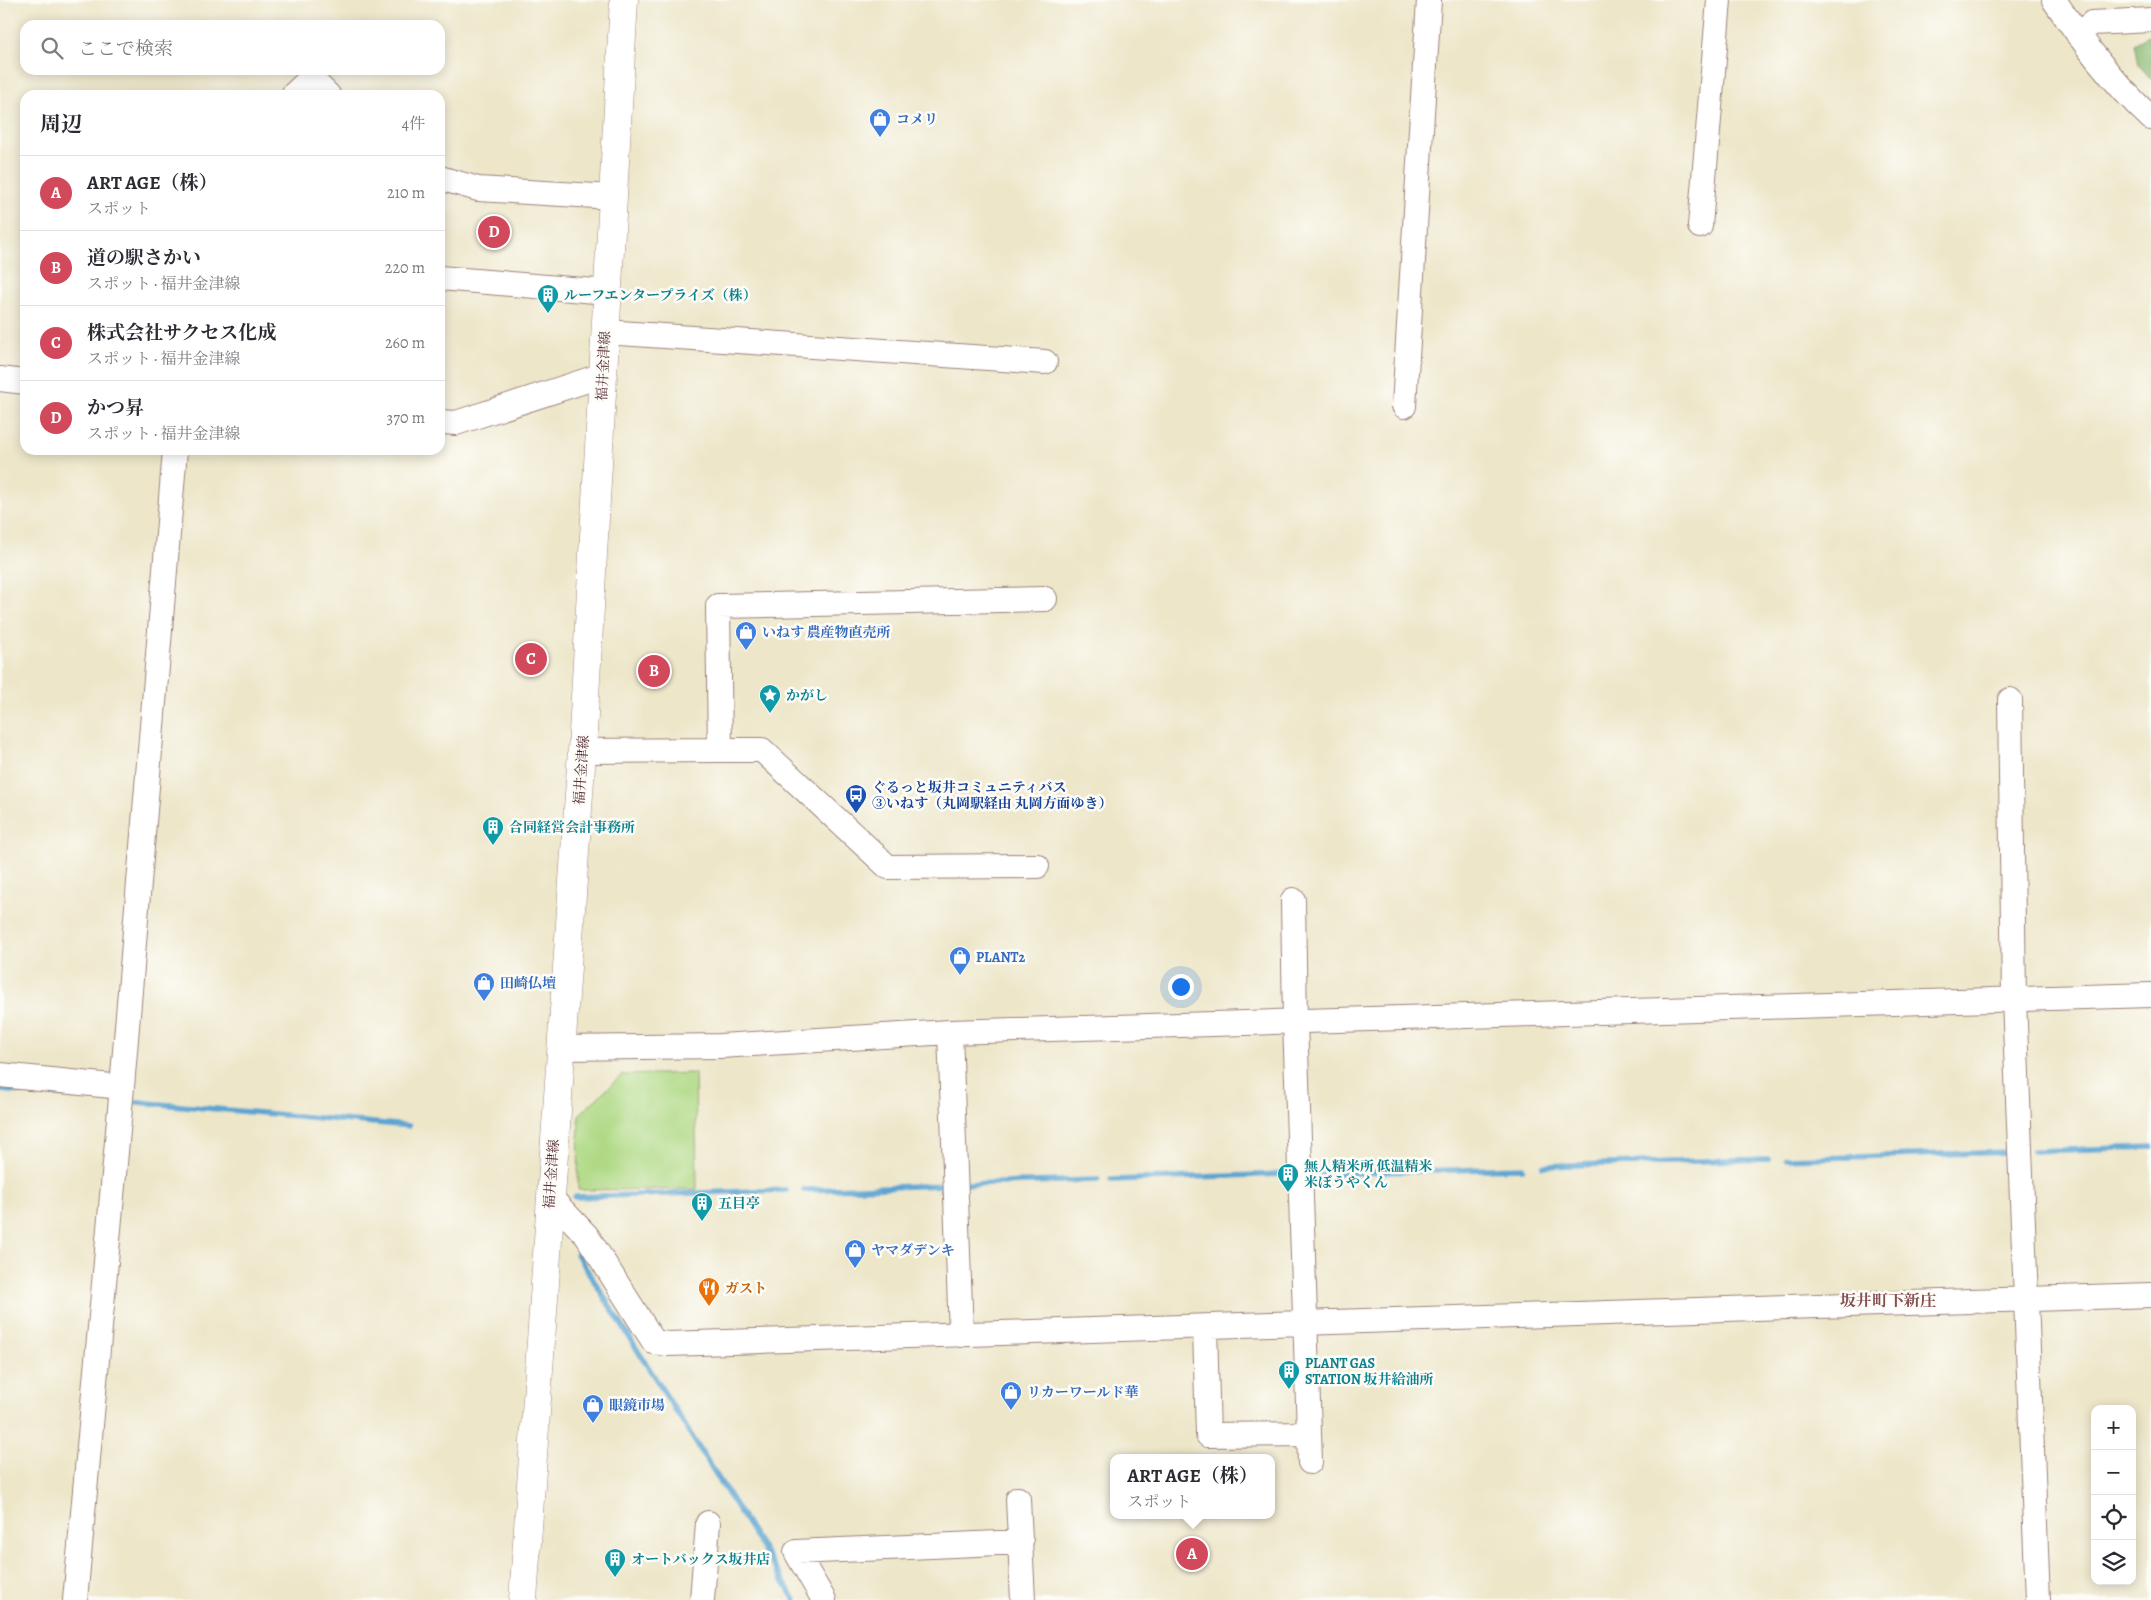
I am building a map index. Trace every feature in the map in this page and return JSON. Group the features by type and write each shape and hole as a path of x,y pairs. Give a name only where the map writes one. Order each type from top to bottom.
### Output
{"main road":[{"name":"福井金津線","path":"522,1600 582,750 624,0"}],"street":[{"path":"1404,406 1429,0"},
{"path":"1700,226 1719,0"},
{"path":"2054,0 2078,35 2123,92 2151,118"},
{"path":"2078,35 2092,23 2151,20"},
{"path":"298,90 310,78 323,90"},
{"path":"445,179 478,189 613,197"},
{"path":"445,278 607,292"},
{"path":"605,332 1045,362"},
{"path":"445,422 456,423 603,375"},
{"path":"0,379 20,381"},
{"path":"75,1600 122,1087 175,455"},
{"path":"720,750 718,606 1044,599"},
{"path":"2010,700 2014,999 2038,1600"},
{"path":"582,750 762,750 888,867 1036,866"},
{"path":"1293,900 1295,1021 1310,1462"},
{"path":"561,1048 720,1046 950,1032 2151,995"},
{"path":"950,1032 960,1335"},
{"path":"0,1075 122,1087"},
{"path":"550,1197 587,1236 654,1342 668,1344 2151,1295"},
{"path":"1204,1327 1208,1435 1308,1434"},
{"path":"1018,1499 1023,1600"},
{"path":"702,1600 708,1523"},
{"path":"824,1600 796,1552 1021,1542"}],"green space":[{"path":"2148,36 2151,37 2151,79 2138,64 2134,44"},
{"path":"695,1073 697,1189 578,1190 579,1115 622,1075"}],"waterway":[{"path":"0,1090 113,1099"},
{"path":"137,1102 409,1126"},
{"path":"2033,1151 2151,1147"},
{"path":"1786,1159 2012,1152"},
{"path":"1543,1166 1768,1159"},
{"path":"1311,1174 1523,1168"},
{"path":"1111,1180 1287,1174"},
{"path":"964,1184 1098,1180"},
{"path":"804,1190 944,1185"},
{"path":"575,1197 786,1190"},
{"path":"577,1254 795,1600"}],"place":[{"name":"コメリ","path":"880,138"},
{"name":"かつ昇","path":"494,232"},
{"name":"ルーフエンタープライズ（株）","path":"548,314"},
{"name":"いねす 農産物直売所","path":"746,651"},
{"name":"株式会社サクセス化成","path":"531,659"},
{"name":"道の駅さかい","path":"654,671"},
{"name":"かがし","path":"770,714"},
{"name":"ぐるっと坂井コミュニティバス ③いねす（丸岡駅経由 丸岡方面ゆき）","path":"856,814"},
{"name":"合同経営会計事務所","path":"493,846"},
{"name":"PLANT2","path":"960,976"},
{"name":"田崎仏壇","path":"484,1002"},
{"name":"無人精米所 低温精米 米ぼうやくん","path":"1288,1193"},
{"name":"五目亭","path":"702,1222"},
{"name":"ヤマダデンキ","path":"855,1269"},
{"name":"ガスト","path":"709,1307"},
{"name":"PLANT GAS STATION 坂井給油所","path":"1289,1390"},
{"name":"リカーワールド華","path":"1011,1411"},
{"name":"眼鏡市場","path":"593,1424"},
{"name":"ART AGE（株）","path":"1192,1554"},
{"name":"オートバックス坂井店","path":"615,1578"}],"district":[{"name":"坂井町下新庄","path":"1888,1300"}]}
